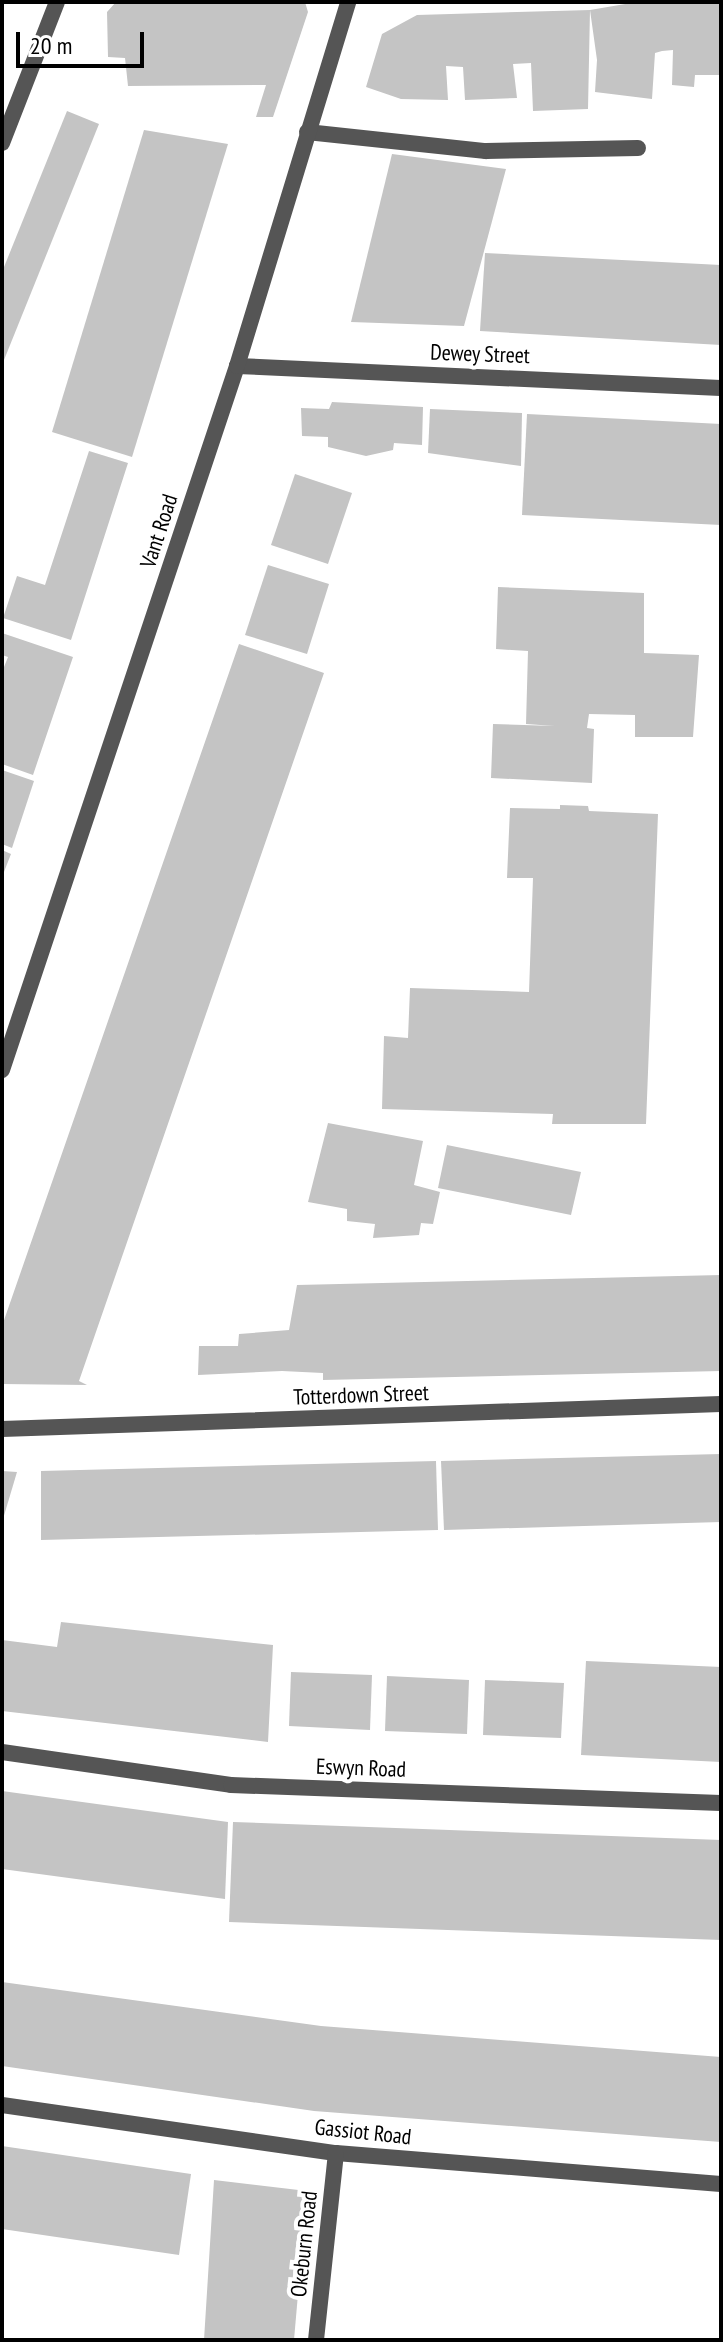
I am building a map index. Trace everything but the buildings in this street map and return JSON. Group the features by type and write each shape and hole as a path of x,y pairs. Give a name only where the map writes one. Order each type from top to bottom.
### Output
{"street":[{"path":"2,143 57,2"},
{"name":"Vant Road","path":"2,1070 237,366 348,2"},
{"path":"307,132 486,151 638,148"},
{"name":"Dewey Street","path":"237,366 721,388"},
{"name":"Totterdown Street","path":"2,1429 721,1404"},
{"name":"Eswyn Road","path":"2,1752 231,1785 721,1803"},
{"name":"Gassiot Road","path":"2,2105 336,2153 721,2184"},
{"name":"Okeburn Road","path":"316,2340 336,2153"}]}
